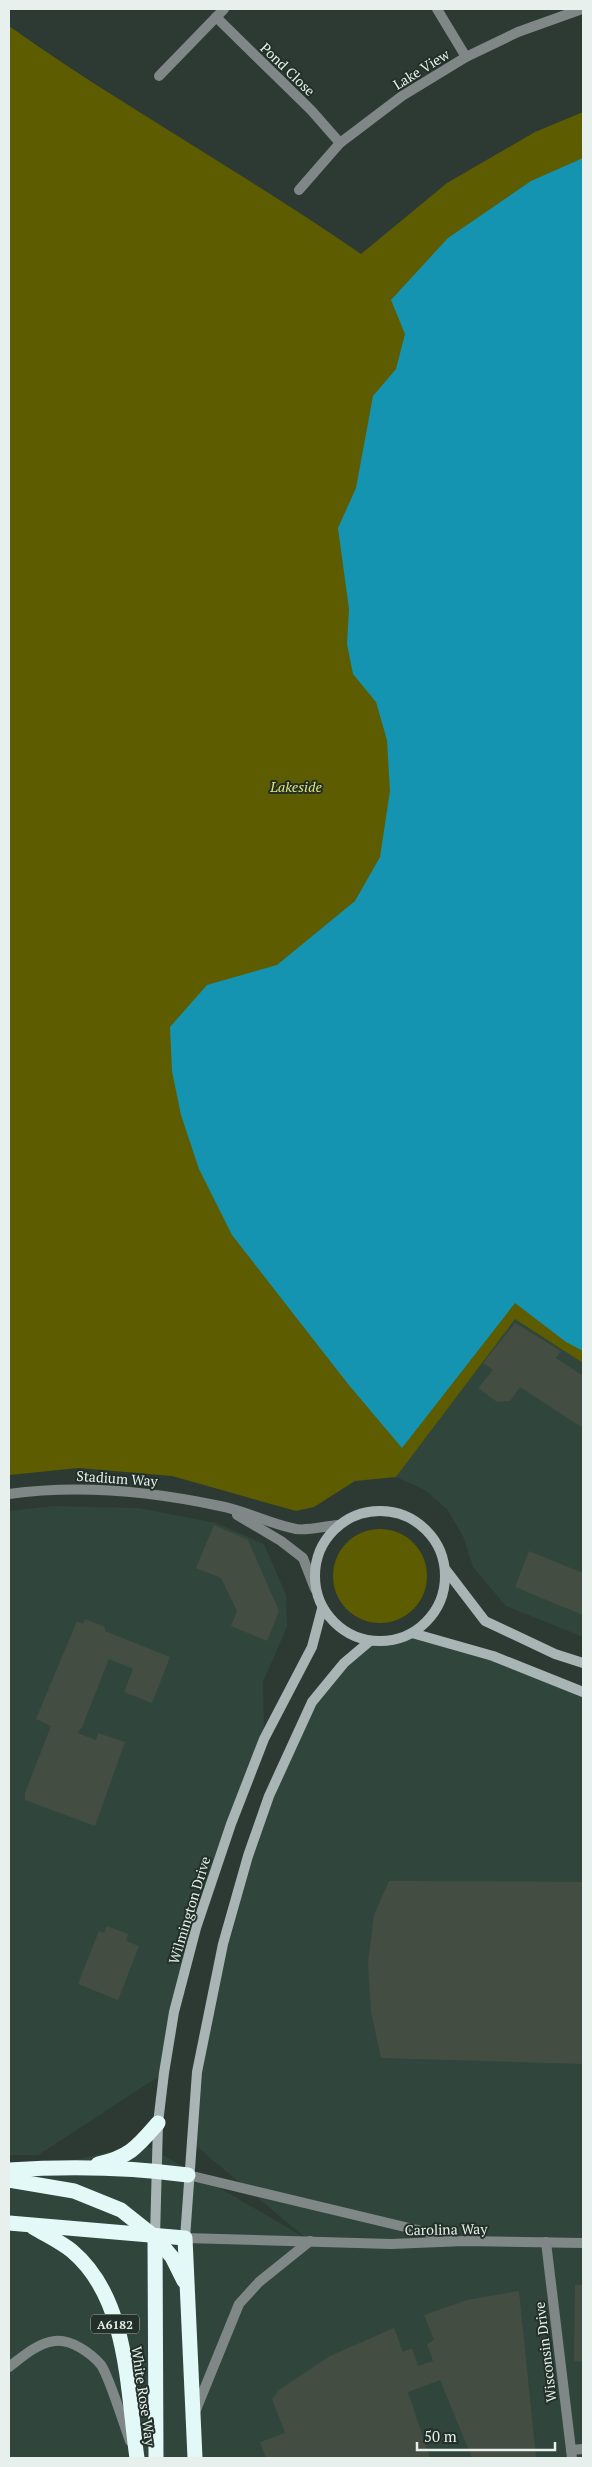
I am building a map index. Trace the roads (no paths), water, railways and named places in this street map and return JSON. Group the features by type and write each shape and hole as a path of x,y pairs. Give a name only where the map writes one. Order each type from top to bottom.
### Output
{"highway":[{"path":"9,2170 100,2164 135,2150 158,2123"},
{"path":"76,2166 156,2171 188,2176"},
{"path":"9,2180 74,2191 121,2210 155,2237 172,2257 187,2287"},
{"name":"White Rose Way","path":"9,2223 155,2237 185,2238"},
{"name":"White Rose Way","path":"30,2225 72,2251 95,2276 111,2310 122,2350 137,2458"},
{"name":"White Rose Way","path":"155,2237 156,2458"},
{"path":"185,2238 195,2458"}],"street":[{"path":"159,76 224,9"},
{"path":"437,9 466,57"},
{"name":"Lake View","path":"299,190 340,143 402,96 466,57 518,32 582,9"},
{"name":"Pond Close","path":"216,17 311,110 340,143"},
{"name":"Stadium Way","path":"9,1494 45,1488 89,1488 144,1492 222,1506 298,1529 338,1525"},
{"name":"Stadium Way","path":"222,1506 281,1541 302,1558 315,1589"},
{"path":"446,1570 444,1592 433,1616 412,1634 391,1641 370,1641 342,1630 322,1609 315,1589 314,1566 319,1550 338,1525 358,1513 372,1510 395,1511 406,1515 426,1528 436,1541 446,1570 485,1621 555,1654 583,1663"},
{"name":"Wilmington Drive","path":"155,2237 158,2123 174,2012 196,1928 231,1824 262,1746 312,1647 322,1609"},
{"path":"412,1634 493,1656 583,1692"},
{"path":"185,2238 197,2072 223,1944 248,1856 269,1796 312,1702 344,1663 370,1641"},
{"path":"188,2176 464,2241"},
{"name":"Carolina Way","path":"185,2238 391,2244 464,2241 583,2243"},
{"path":"194,2413 239,2304 259,2282 310,2242"},
{"name":"Wisconsin Drive","path":"546,2242 571,2454"},
{"path":"9,2367 31,2350 54,2340 68,2341 80,2348 102,2366 137,2458"},
{"path":"571,2454 583,2449"}],"water":[{"path":"583,158 583,1351 566,1342 515,1303 402,1448 348,1384 232,1235 199,1169 181,1115 172,1071 170,1027 207,985 277,965 355,901 380,857 390,791 387,740 376,702 353,674 347,644 349,609 338,528 356,488 373,396 396,369 405,334 391,300 448,238 531,181"}],"park label":[{"name":"Lakeside","path":"296,786"}]}
